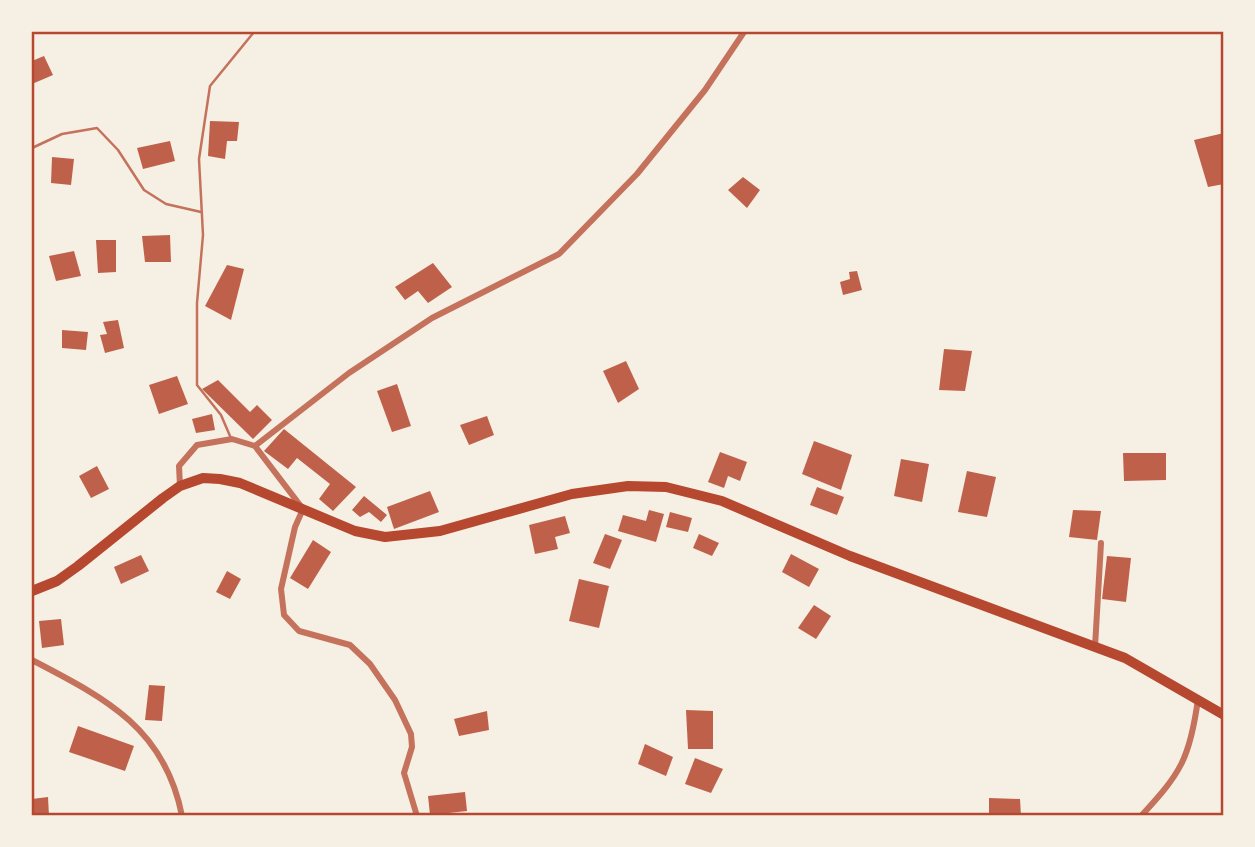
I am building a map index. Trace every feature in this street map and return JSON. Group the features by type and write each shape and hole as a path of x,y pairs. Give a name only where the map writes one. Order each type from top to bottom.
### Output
{"main road":[{"path":"32,591 57,581 180,486 202,478 240,483 355,531 385,537 416,536 572,494 628,486 666,487 722,501 850,556 1125,658 1223,715"}],"street":[{"path":"255,446 349,373 432,318 526,274 559,254 637,174 705,90 744,32"},
{"path":"180,486 179,466 197,444 232,439 255,446 303,509 295,527 281,589 284,615 299,631 350,645 370,664 395,700 411,734 412,747 404,773 417,816"},
{"path":"1095,647 1101,543"},
{"path":"32,660 95,695 141,728 170,771 182,816"},
{"path":"1141,816 1183,765 1191,746 1198,699"}],"lane":[{"path":"232,439 221,415 197,385 201,212 199,159 210,86 254,32"},
{"path":"32,148 62,134 97,128 118,150 144,191 166,204 201,212"}],"building":[{"path":"44,56 53,75 32,84 32,61"},
{"path":"210,121 239,122 237,141 227,141 225,159 208,156"},
{"path":"1224,133 1224,184 1208,187 1194,140"},
{"path":"170,141 175,161 143,169 137,148"},
{"path":"52,157 74,159 71,185 51,183"},
{"path":"743,177 760,190 747,208 728,190"},
{"path":"170,235 171,262 145,262 142,236"},
{"path":"96,240 116,240 116,272 98,273"},
{"path":"74,251 81,276 56,281 49,256"},
{"path":"433,263 452,287 428,303 418,291 405,300 395,287"},
{"path":"227,265 244,269 231,320 205,306"},
{"path":"857,271 862,290 843,295 840,282 850,279 849,272"},
{"path":"118,320 124,348 105,353 100,335 107,334 103,322"},
{"path":"62,330 88,332 86,350 62,348"},
{"path":"944,349 972,351 965,391 939,390"},
{"path":"626,361 639,389 618,403 603,371"},
{"path":"177,376 188,404 159,414 149,385"},
{"path":"218,380 250,412 257,405 272,420 253,439 202,389"},
{"path":"397,384 411,426 392,432 377,391"},
{"path":"212,414 215,430 196,433 192,419"},
{"path":"487,416 494,435 469,445 460,425"},
{"path":"284,429 356,487 333,511 319,499 330,484 297,458 288,469 264,451"},
{"path":"814,441 852,455 841,490 802,474"},
{"path":"720,452 747,462 740,481 728,476 724,488 708,482"},
{"path":"1123,453 1166,453 1166,480 1124,481"},
{"path":"901,459 929,464 922,502 894,496"},
{"path":"97,466 109,489 91,498 79,476"},
{"path":"967,471 996,477 987,517 958,512"},
{"path":"817,487 844,497 837,515 810,505"},
{"path":"430,491 439,512 394,529 387,507"},
{"path":"364,496 387,515 381,522 369,512 360,517 352,510"},
{"path":"649,510 664,514 656,542 618,531 623,515 646,521"},
{"path":"1073,510 1101,511 1097,540 1069,537"},
{"path":"670,512 692,518 688,532 666,527"},
{"path":"565,516 570,533 555,537 558,549 535,554 529,525"},
{"path":"605,534 622,540 610,569 593,563"},
{"path":"699,534 719,543 712,556 693,548"},
{"path":"313,540 331,552 308,589 290,578"},
{"path":"791,554 819,569 809,587 782,572"},
{"path":"141,555 149,571 121,584 114,567"},
{"path":"1107,556 1131,558 1126,602 1102,599"},
{"path":"227,571 241,579 230,599 216,592"},
{"path":"579,579 609,586 599,628 569,621"},
{"path":"814,605 831,616 816,639 798,628"},
{"path":"61,619 64,645 42,648 39,621"},
{"path":"149,685 165,686 162,721 145,720"},
{"path":"686,710 713,711 713,749 688,749"},
{"path":"487,711 489,730 459,736 454,719"},
{"path":"78,726 134,746 125,771 69,752"},
{"path":"645,744 673,757 666,776 638,764"},
{"path":"695,758 723,769 711,793 685,784"},
{"path":"465,792 467,811 430,815 428,796"},
{"path":"48,797 49,816 32,816 32,799"},
{"path":"989,798 1020,799 1021,816 989,816"}]}
